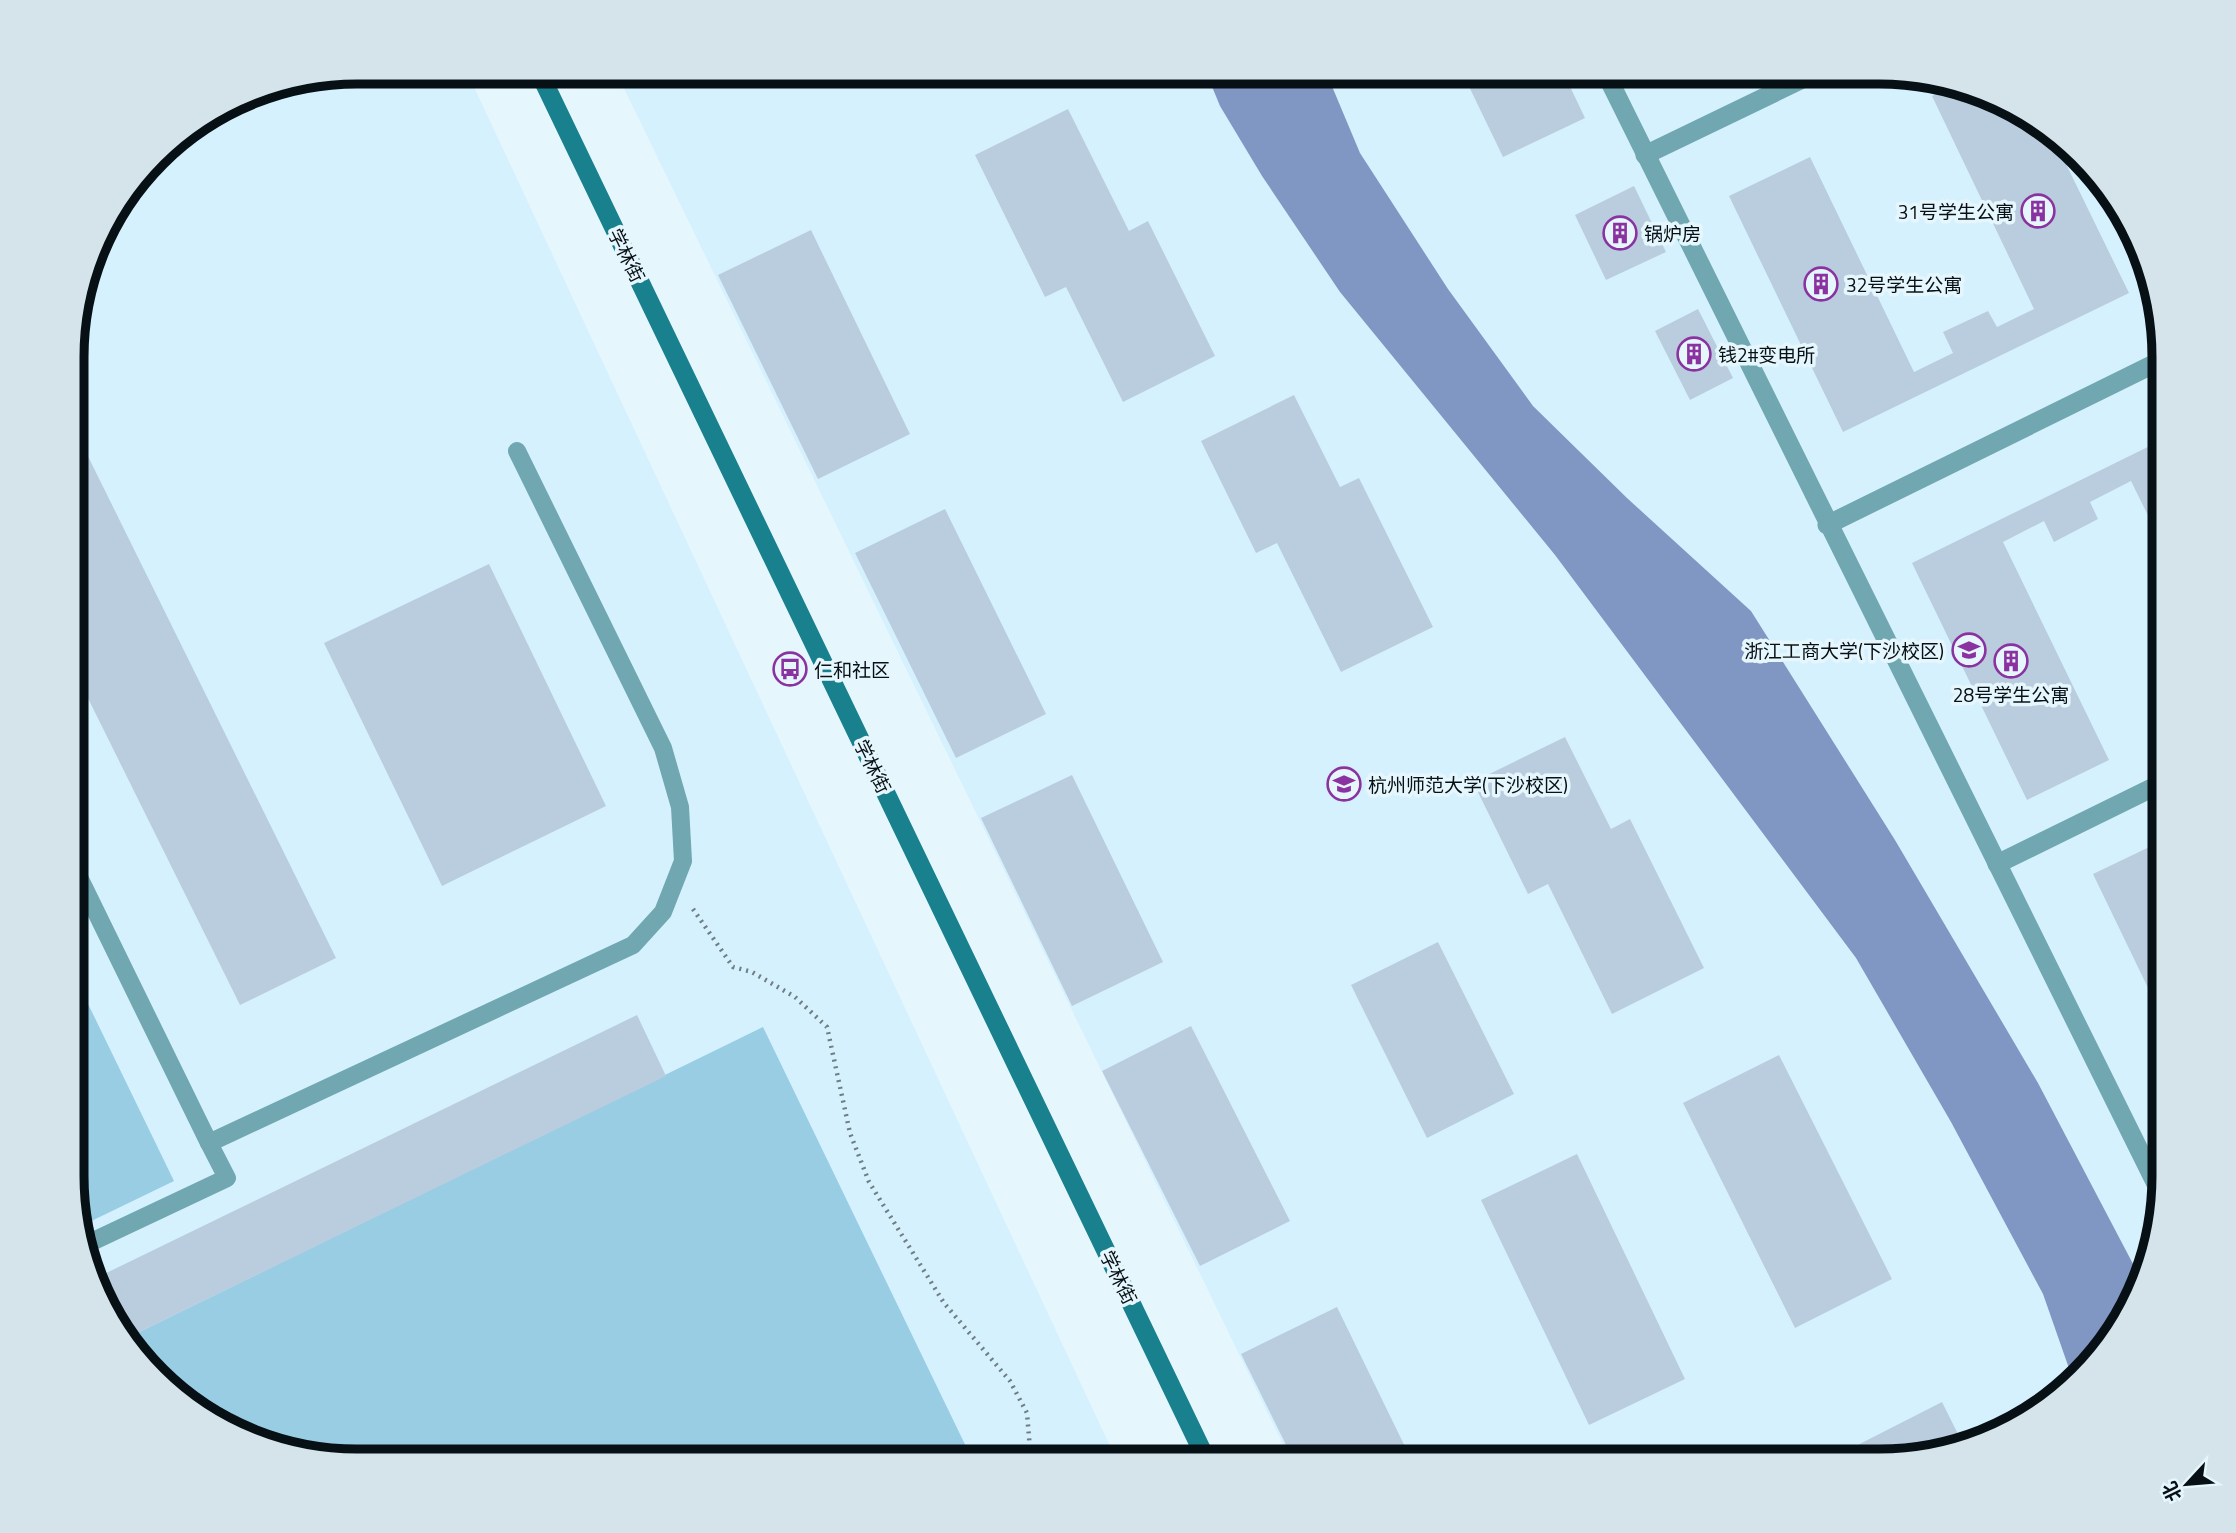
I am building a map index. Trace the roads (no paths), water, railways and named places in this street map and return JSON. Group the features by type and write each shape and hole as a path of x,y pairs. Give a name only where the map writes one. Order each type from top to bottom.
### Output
{"main road":[{"name":"学林街","path":"545,84 1201,1449"}],"street":[{"path":"1611,84 1827,525 2152,1176"},
{"path":"1645,155 1792,84"},
{"path":"1827,525 2152,365"},
{"path":"1997,864 2152,788"}],"lane":[{"path":"209,1143 633,945 663,912 682,861 680,807 663,748 517,451"},
{"path":"84,887 226,1178 92,1242"}],"place":[{"name":"31号学生公寓","path":"2038,211"},
{"name":"锅炉房","path":"1620,233"},
{"name":"32号学生公寓","path":"1821,284"},
{"name":"钱2#变电所","path":"1694,354"},
{"name":"浙江工商大学(下沙校区)","path":"1969,650"},
{"name":"28号学生公寓","path":"2011,661"},
{"name":"仁和社区","path":"790,669"},
{"name":"杭州师范大学(下沙校区)","path":"1344,784"}]}
